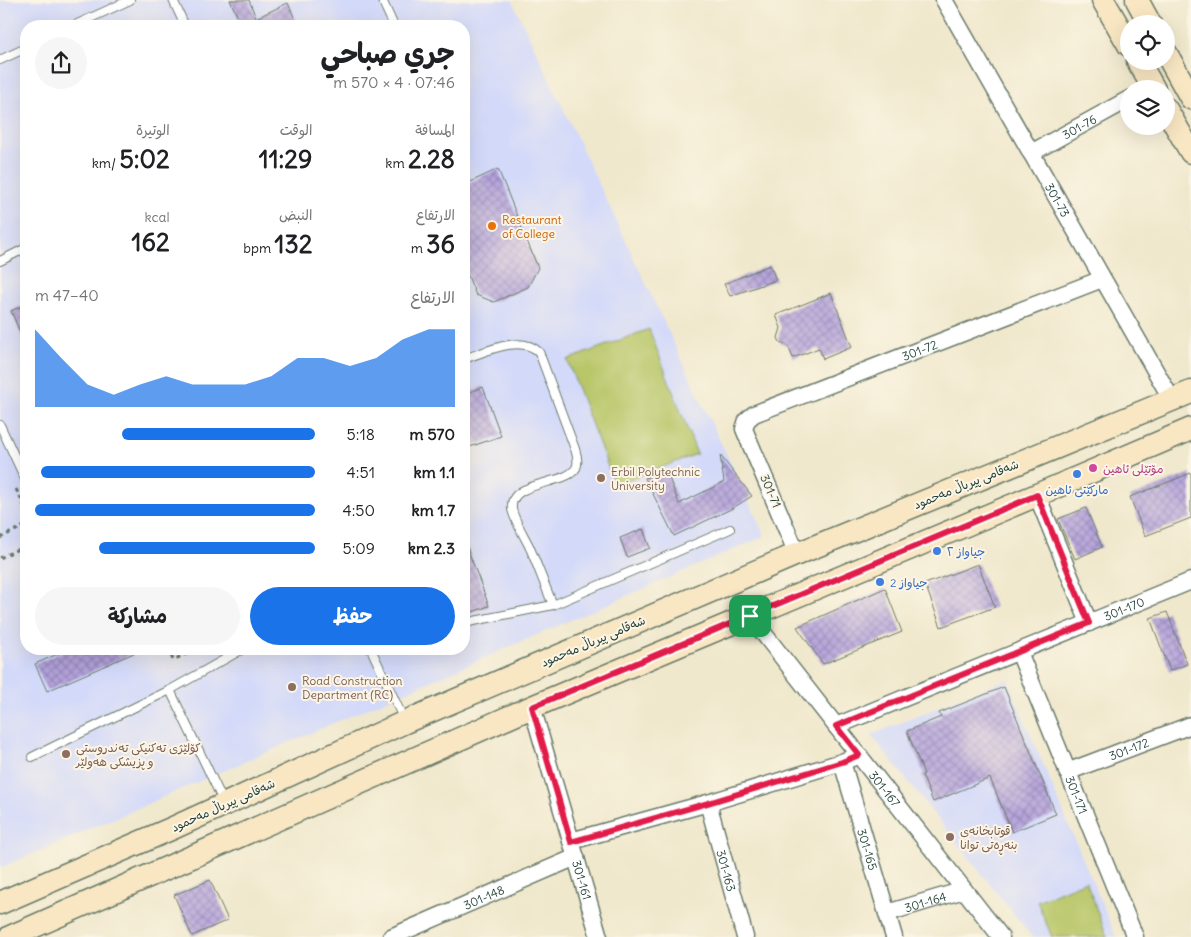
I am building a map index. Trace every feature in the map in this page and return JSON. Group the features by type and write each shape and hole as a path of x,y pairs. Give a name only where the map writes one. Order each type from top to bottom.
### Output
{"main road":[{"path":"1103,0 1120,29"},
{"path":"1137,0 1145,15"},
{"path":"1175,69 1191,98"},
{"path":"1175,124 1191,152"},
{"name":"شەقامی پیرباڵ مەحمود","path":"0,903 173,828 405,722 797,554 1181,396"},
{"path":"19,935 186,859 532,707 1191,429"},
{"path":"173,828 186,859"}],"street":[{"name":"301-73","path":"944,0 1102,279 1181,396"},
{"name":"301-76","path":"1030,153 1120,104"},
{"name":"301-72","path":"744,429 747,420 754,414 1102,279"},
{"name":"301-71","path":"744,429 797,554"},
{"path":"1037,495 1089,623"},
{"name":"301-170","path":"836,726 1191,581"},
{"name":"301-167","path":"750,616 1001,937"},
{"name":"301-171","path":"1019,652 1135,937"},
{"name":"301-161","path":"532,707 599,937"},
{"name":"301-172","path":"1067,772 1189,730"},
{"path":"571,842 708,803 842,762 859,755"},
{"name":"301-165","path":"842,762 894,937"},
{"name":"301-163","path":"708,803 746,937"},
{"name":"301-148","path":"391,937 576,857"},
{"name":"301-164","path":"887,913 964,890"}],"lane":[{"path":"86,20 130,0"},
{"path":"173,0 182,20"},
{"path":"382,0 391,20"},
{"path":"0,60 20,51"},
{"path":"0,261 20,251"},
{"path":"470,357 516,344 534,347 539,352 575,449 578,461 574,471 519,492 514,499 512,509 553,605"},
{"path":"0,425 20,468"},
{"path":"470,622 553,605 730,530"},
{"path":"32,757 170,690 232,655"},
{"path":"374,655 405,722"},
{"path":"170,690 225,804"}],"path":[{"path":"0,538 20,528"},
{"path":"0,558 20,548"},
{"path":"171,655 173,660 184,655"}],"shaded area":[{"name":"Erbil Polytechnic University","path":"0,0 512,0 765,536 0,868"},
{"path":"1007,679 1116,937 1032,937 871,735"}],"green space":[{"path":"649,329 697,454 615,485 567,360"},
{"path":"1086,881 1107,937 1052,937 1037,901"}],"building":[{"path":"230,0 249,0 256,18 288,3 295,20 239,20"},
{"name":"Restaurant of College","path":"498,169 538,268 528,287 494,302 476,295 470,281 470,182"},
{"path":"770,265 776,280 730,296 724,284"},
{"path":"831,293 852,347 823,359 819,348 793,358 788,346 780,342 778,338 781,328 776,315"},
{"path":"20,307 20,332 11,311"},
{"path":"483,387 501,436 470,447 470,392"},
{"path":"720,455 752,496 733,508 674,536 645,478 666,470 679,504 724,482"},
{"path":"1191,473 1191,518 1145,536 1130,497"},
{"path":"1086,508 1102,547 1075,559 1058,519"},
{"path":"643,529 650,548 627,557 620,538"},
{"path":"470,555 489,606 470,613"},
{"path":"978,564 995,607 941,627 925,584"},
{"path":"885,588 902,632 823,664 797,627"},
{"path":"1167,612 1187,664 1170,671 1150,618"},
{"path":"55,655 129,655 47,691 35,664"},
{"path":"1004,687 1056,814 1012,832 990,778 933,802 907,731 941,717 939,713"},
{"path":"210,880 228,920 192,936 174,895"}],"place":[{"name":"Restaurant of College","path":"492,226"},
{"name":"مۆتێلی ئاهین","path":"1093,468"},
{"name":"مارکێتی ئاهین","path":"1077,474"},
{"name":"Erbil Polytechnic University","path":"601,478"},
{"name":"جیاواز ٢","path":"937,551"},
{"name":"جیاواز 2","path":"880,582"},
{"name":"Road Construction Department (RC)","path":"292,687"},
{"name":"کۆلێژی تەکنیکی تەندروستی و پزیشکی هەولێر","path":"66,754"},
{"name":"قوتابخانەی بنەڕەتی توانا","path":"950,837"}],"route":[{"path":"1037,495 1089,623 836,726 859,755 842,762 708,803 571,842 532,707 750,616 1037,495"}]}
